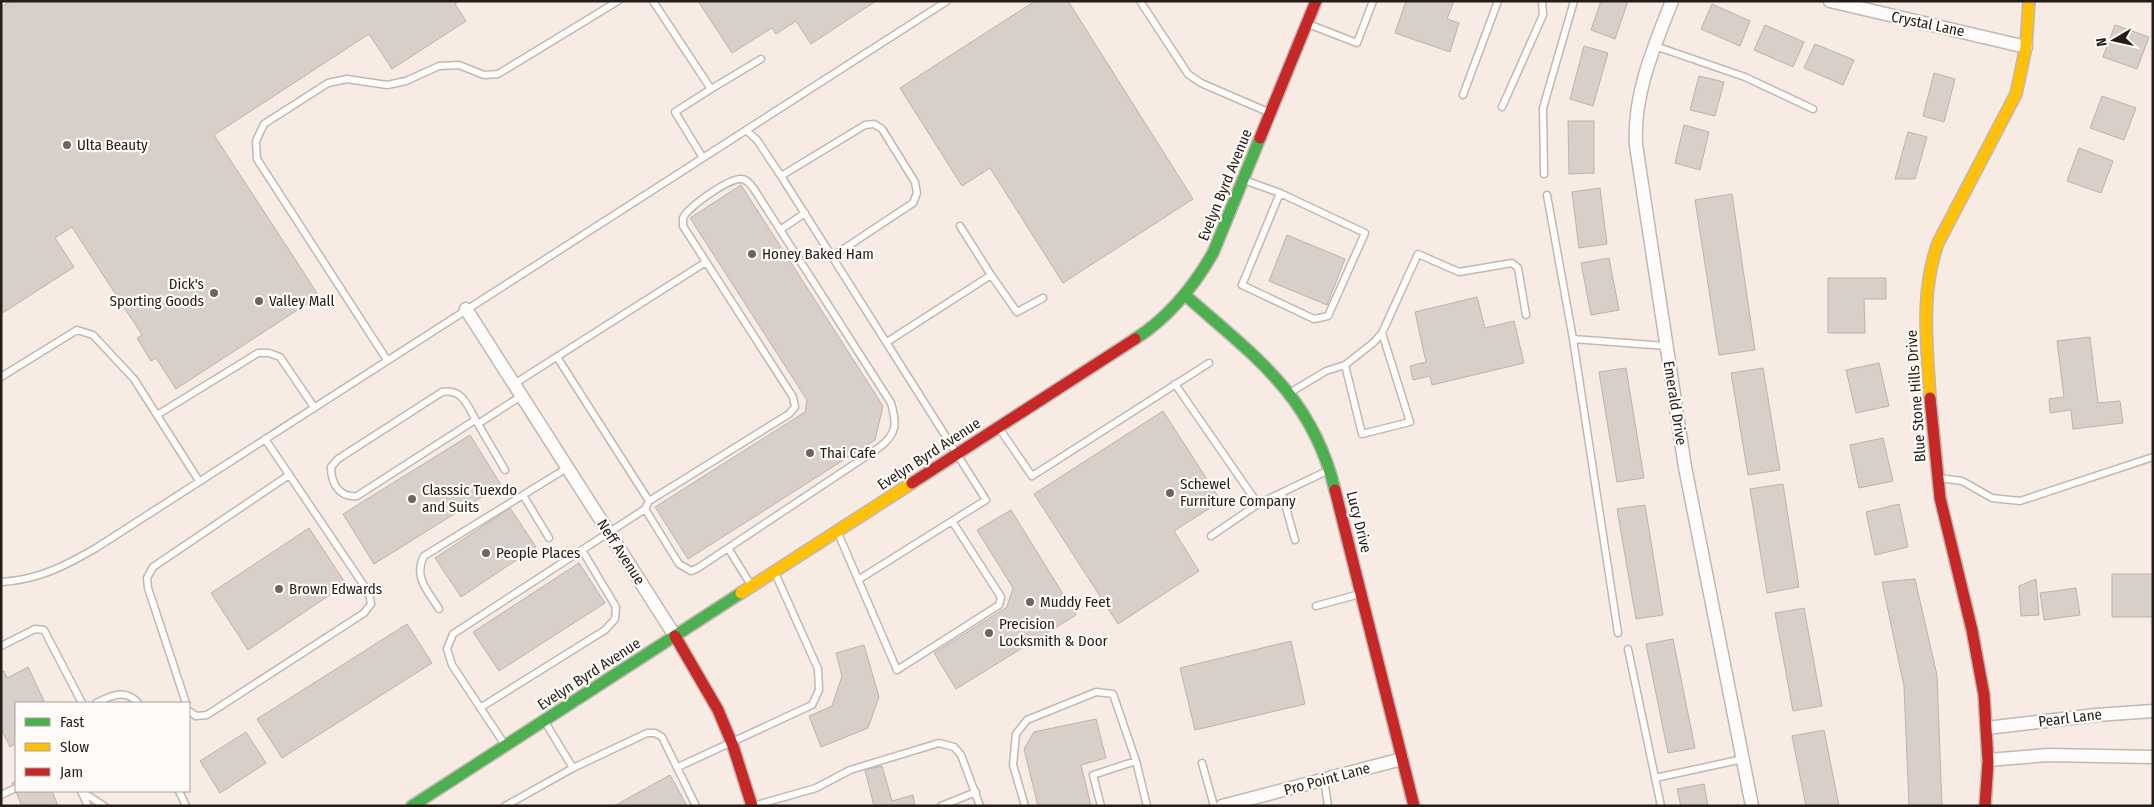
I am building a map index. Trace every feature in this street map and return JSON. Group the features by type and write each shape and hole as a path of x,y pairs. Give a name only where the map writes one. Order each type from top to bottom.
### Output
{"street":[{"name":"Evelyn Byrd Avenue","path":"412,806 1141,335 1166,315 1185,295 1213,253 1316,1"},
{"name":"Emerald Drive","path":"1672,1 1655,46 1638,104 1636,140 1692,508 1752,806"},
{"name":"Crystal Lane","path":"1830,1 2026,47"},
{"name":"Blue Stone Hills Drive","path":"1986,806 1987,728 1982,682 1972,630 1943,518 1937,478 1925,335 1929,269 1934,251 1954,208 2012,102 2021,78 2026,47 2029,1"},
{"name":"Lucy Drive","path":"1185,295 1253,356 1290,393 1312,428 1330,470 1414,806"},
{"name":"Neff Avenue","path":"466,309 710,693 732,741 753,806"},
{"name":"Pearl Lane","path":"1987,728 2096,715 2153,711"},
{"path":"1988,760 2048,756 2153,757"},
{"name":"Pro Point Lane","path":"1222,806 1402,759"}],"lane":[{"path":"387,360 257,159 256,141 264,124 328,83 347,79 387,85 406,81 438,66 445,65 459,65 484,75 498,74 618,1"},
{"path":"654,1 712,89"},
{"path":"1,582 27,579 61,568 947,1"},
{"path":"1140,1 1188,74 1201,83 1271,113"},
{"path":"1307,24 1357,43 1373,1"},
{"path":"1463,94 1498,1"},
{"path":"1502,107 1543,15 1542,1"},
{"path":"1544,174 1543,108 1574,1"},
{"path":"1655,46 1744,77 1813,109"},
{"path":"703,158 675,112 761,59"},
{"path":"781,176 864,125 874,124 882,129 915,182 917,193 913,203 833,256"},
{"path":"746,130 757,140 833,256 986,500 858,580"},
{"path":"505,746 452,665 447,649 452,634 644,509 649,501 789,414 795,407 793,397 683,226 683,218 693,205 734,180 742,179 749,183 891,403 895,417 895,428 890,439 880,447 691,571 685,570 679,564 644,509"},
{"path":"1243,180 1280,193 1365,233 1328,316 1314,319 1242,285 1280,193"},
{"path":"1547,195 1573,339 1618,633"},
{"path":"780,230 805,213"},
{"path":"960,226 1017,312 1042,298"},
{"path":"1290,393 1326,371 1345,365 1373,343 1382,333 1418,254 1458,272 1512,263 1518,268 1526,315"},
{"path":"514,384 706,262"},
{"path":"887,342 991,275"},
{"path":"1,377 77,330 93,335 134,379 199,481"},
{"path":"1345,365 1362,434 1410,422 1382,333"},
{"path":"1573,339 1666,346"},
{"path":"157,415 258,353 269,353 280,357 314,407"},
{"path":"557,357 649,501"},
{"path":"999,427 1032,476 1209,363"},
{"path":"1175,384 1258,504"},
{"path":"505,470 476,422 459,394 452,390 442,392 338,459 331,467 331,478 341,494 349,497 357,496 476,422 521,396"},
{"path":"190,712 196,716 207,715 364,613 370,604 369,593 265,439"},
{"path":"1937,478 1962,481 1976,491 1995,499 2020,501 2153,457"},
{"path":"439,609 418,574 419,566 424,556 567,468"},
{"path":"1210,536 1258,504 1330,470"},
{"path":"186,702 148,588 147,578 153,567 289,475"},
{"path":"1282,492 1295,540"},
{"path":"523,495 549,538"},
{"path":"837,531 897,670 1000,605 1001,597 952,521"},
{"path":"728,548 752,586"},
{"path":"480,708 605,630 615,619 616,607 582,550"},
{"path":"678,767 812,705 819,690 818,669 774,572"},
{"path":"1316,606 1361,594"},
{"path":"1,646 35,629 44,630 81,702"},
{"path":"1628,649 1661,806"},
{"path":"1025,806 1013,765 1016,734 1027,720 1096,692 1113,694 1136,761 1147,806"},
{"path":"98,702 112,695 123,694 131,696 137,702"},
{"path":"544,720 572,768"},
{"path":"504,806 572,768 647,733 655,733 662,737 696,806"},
{"path":"753,806 816,788 850,770 939,743 954,747 960,755 980,806"},
{"path":"1655,778 1742,759"},
{"path":"1101,806 1093,775 1136,761"},
{"path":"1202,763 1214,806"},
{"path":"1324,779 1328,806"},
{"path":"1,795 15,788"},
{"path":"81,792 88,806"},
{"path":"83,792 104,806"},
{"path":"179,792 186,806"},
{"path":"941,806 976,792"}],"building":[{"path":"10,1 459,1 455,4 466,21 392,69 369,34 214,135 319,296 176,389 156,358 151,361 137,338 142,335 72,227 55,238 74,267 1,314 1,7"},
{"path":"698,1 876,1 811,44 796,21 776,34 772,28 732,53"},
{"path":"1035,1 1068,1 1193,199 1063,283 990,168 962,186 900,88"},
{"path":"1406,1 1454,1 1447,19 1459,23 1450,52 1395,33"},
{"path":"1601,1 1628,1 1615,39 1591,30"},
{"path":"1712,4 1750,21 1740,46 1701,29"},
{"path":"1765,25 1804,42 1793,67 1754,50"},
{"path":"2115,25 2149,37 2137,69 2103,57"},
{"path":"1815,44 1854,60 1843,85 1804,68"},
{"path":"1584,46 1608,53 1593,106 1570,99"},
{"path":"1934,73 1955,79 1944,122 1923,116"},
{"path":"1699,76 1724,82 1715,116 1690,110"},
{"path":"2102,96 2136,108 2124,140 2090,128"},
{"path":"1568,121 1594,121 1594,173 1569,174"},
{"path":"1684,125 1709,132 1700,170 1675,163"},
{"path":"1908,132 1927,137 1915,179 1895,179"},
{"path":"2079,148 2113,161 2101,193 2067,181"},
{"path":"741,185 883,406 875,440 688,559 655,507 805,412 807,400 690,218"},
{"path":"1600,188 1607,244 1579,248 1572,192"},
{"path":"1732,194 1755,350 1719,355 1695,200"},
{"path":"1287,235 1345,259 1327,305 1269,281"},
{"path":"1609,258 1619,310 1591,315 1581,263"},
{"path":"1828,278 1886,278 1886,299 1864,299 1865,333 1828,333"},
{"path":"1477,297 1485,328 1514,321 1524,363 1432,385 1430,376 1413,380 1410,366 1426,362 1415,312"},
{"path":"2090,337 2098,403 2120,401 2123,423 2073,429 2071,410 2050,413 2049,399 2064,397 2057,341"},
{"path":"1879,363 1889,406 1856,413 1846,370"},
{"path":"1626,368 1644,478 1617,482 1599,372"},
{"path":"1763,368 1780,470 1748,475 1731,373"},
{"path":"1163,411 1221,501 1174,531 1199,571 1118,624 1034,494"},
{"path":"470,435 501,485 374,564 343,514"},
{"path":"1883,438 1893,481 1859,488 1850,445"},
{"path":"1783,484 1799,587 1767,593 1750,489"},
{"path":"1899,504 1908,547 1875,555 1866,512"},
{"path":"1645,505 1663,615 1636,619 1617,509"},
{"name":"People Places","path":"510,508 536,547 461,597 435,558"},
{"path":"1011,510 1076,615 956,689 934,653 1007,607 1013,588 977,530"},
{"name":"Brown Edwards","path":"309,528 346,584 248,650 211,593"},
{"path":"579,563 605,603 499,671 473,632"},
{"path":"2112,574 2153,574 2153,617 2112,617"},
{"path":"1915,579 1937,675 1942,806 1909,806 1904,686 1882,582"},
{"path":"2036,579 2039,615 2021,616 2019,586"},
{"path":"2076,588 2080,615 2044,620 2040,593"},
{"path":"1804,608 1822,706 1793,711 1775,613"},
{"path":"407,624 432,663 282,758 257,719"},
{"path":"1673,639 1695,748 1668,753 1646,644"},
{"path":"1291,641 1305,704 1195,730 1180,668"},
{"path":"864,645 879,697 868,728 821,747 809,716 832,706 842,676 836,653"},
{"path":"28,667 45,702 15,702 15,744 10,747 1,729 1,672 4,671 7,678"},
{"path":"1096,719 1106,758 1081,765 1091,806 1038,806 1024,749 1034,732"},
{"path":"1824,730 1839,806 1806,806 1792,736"},
{"path":"246,732 266,763 220,793 200,761"},
{"path":"882,766 892,801 913,795 915,806 874,806 865,770"},
{"path":"670,775 687,806 614,806"},
{"path":"1704,784 1708,806 1681,806 1677,789"},
{"path":"16,792 52,792 58,806 22,806"}],"traffic: fast":[{"path":"1135,339 1147,331 1179,301 1206,265 1213,253 1260,138"},
{"path":"1185,295 1257,358 1296,403 1312,428 1325,457 1335,490"},
{"path":"412,806 741,593"}],"traffic: slow":[{"path":"1930,398 1926,319 1932,262 1938,243 2016,94 2026,47 2029,1"},
{"path":"741,593 912,483"}],"traffic: jam":[{"path":"1260,138 1316,1"},
{"path":"912,483 1135,339"},
{"path":"1930,398 1940,498 1972,630 1984,695 1988,762 1985,806"},
{"path":"1335,490 1414,806"},
{"path":"675,636 718,710 733,746 752,806"}],"place":[{"name":"Ulta Beauty","path":"67,145"},
{"name":"Honey Baked Ham","path":"752,254"},
{"name":"Dick's Sporting Goods","path":"214,293"},
{"name":"Valley Mall","path":"259,301"},
{"name":"Thai Cafe","path":"810,453"},
{"name":"Schewel Furniture Company","path":"1170,493"},
{"name":"Classsic Tuexdo and Suits","path":"412,499"},
{"name":"People Places","path":"486,553"},
{"name":"Brown Edwards","path":"279,589"},
{"name":"Muddy Feet","path":"1030,602"},
{"name":"Precision Locksmith & Door","path":"989,633"}]}
